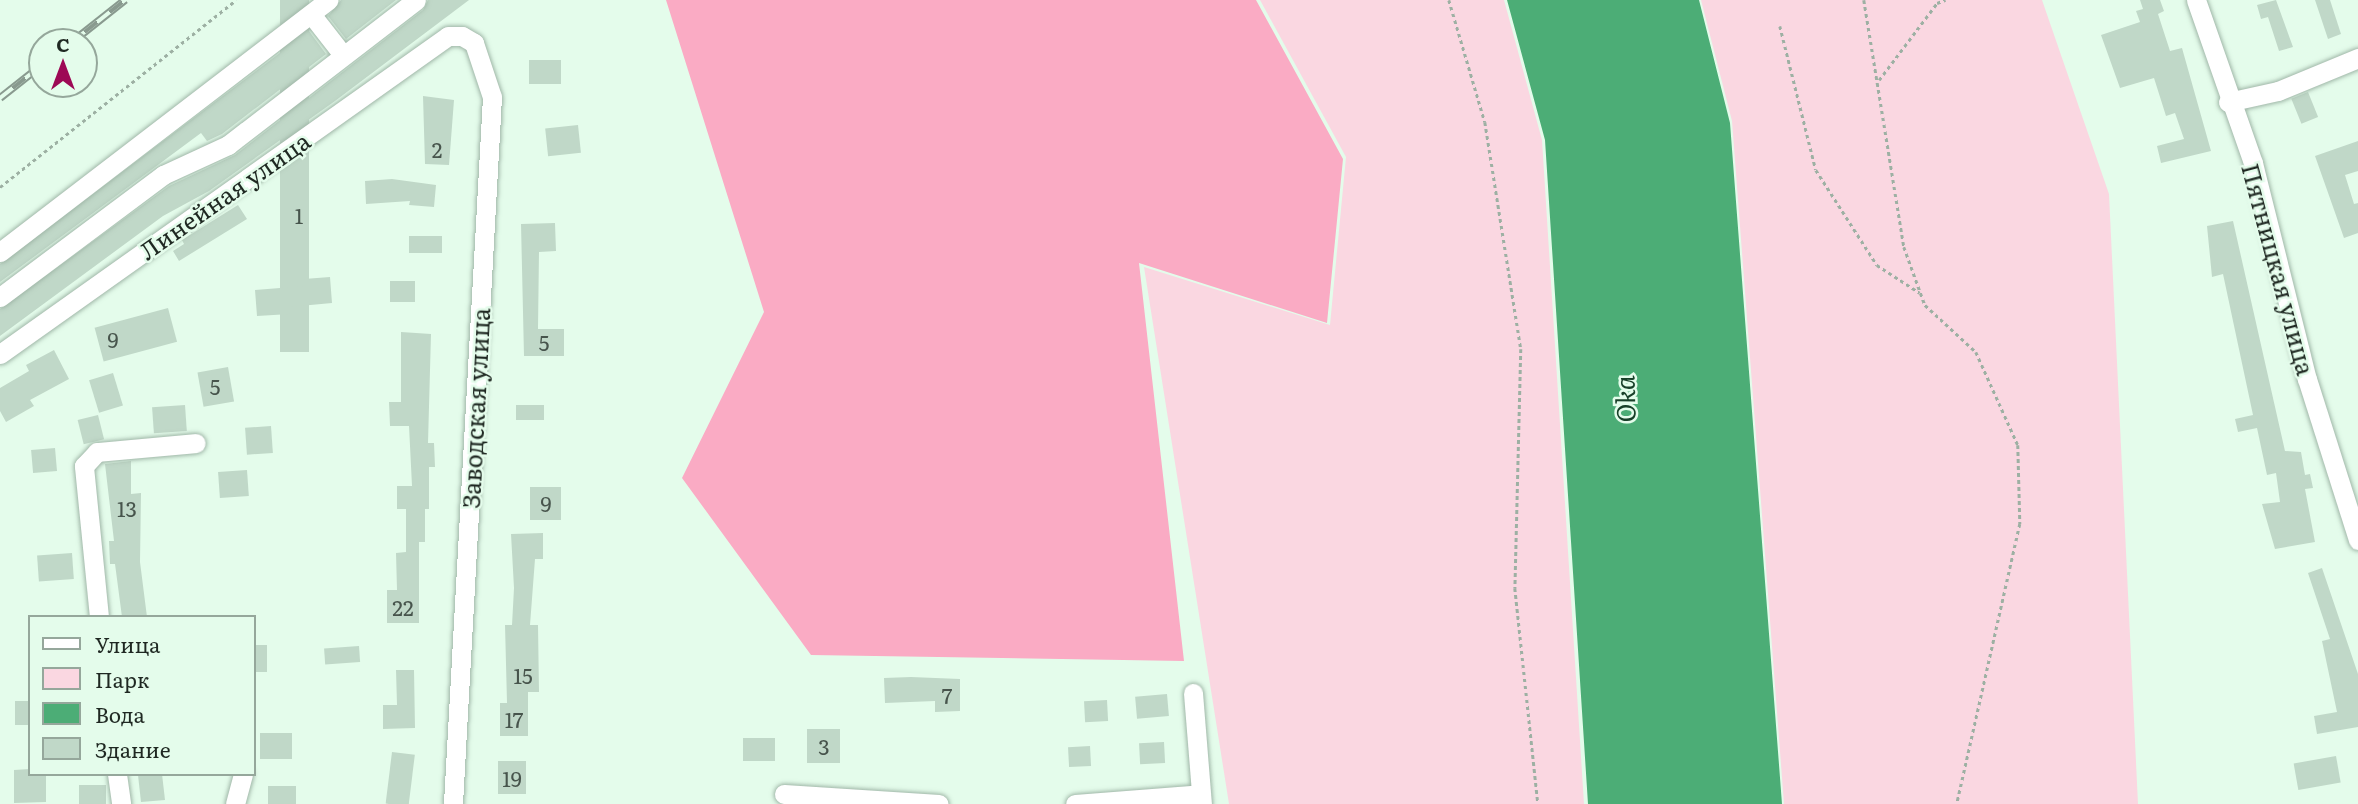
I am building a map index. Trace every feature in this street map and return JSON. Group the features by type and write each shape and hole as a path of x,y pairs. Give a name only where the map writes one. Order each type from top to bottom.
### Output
{"street":[{"path":"0,252 329,0"},
{"path":"0,297 163,175 228,145 416,0"},
{"name":"Пятницкая улица","path":"2196,0 2228,102 2253,163 2307,379 2358,540"},
{"path":"311,14 343,55"},
{"name":"Линейная улица","path":"0,355 448,36"},
{"name":"Заводская улица","path":"448,36 462,36 474,43 492,97 453,804"},
{"path":"2228,102 2278,91 2358,58"},
{"path":"99,615 83,474 97,452 196,443"},
{"path":"1075,804 1202,799 1193,693"},
{"path":"117,776 121,804"},
{"path":"234,804 242,776"},
{"path":"784,794 939,804"}],"path":[{"path":"0,187 236,0"},
{"path":"1449,0 1485,122 1521,349 1515,588 1538,804"},
{"path":"1864,0 1904,247 1924,305 1976,352 2018,445 2020,524 1957,804"},
{"path":"1878,81 1937,3 1945,0"},
{"path":"1780,26 1816,170 1877,265 1920,293"}],"green space":[{"path":"1260,0 1504,0 1542,140 1584,804 1229,804 1144,267 1330,325 1346,157"},
{"path":"1701,0 2042,0 2109,194 2138,804 1784,804 1732,121"}],"shaded area":[{"path":"666,0 1256,0 1343,159 1327,323 1139,263 1184,661 811,655 682,478 764,312"}],"water":[{"name":"Oka","path":"1507,0 1699,0 1730,123 1782,804 1588,804 1545,140"}],"building":[{"path":"280,0 309,0 309,352 280,352"},
{"path":"341,0 396,0 346,39 328,16"},
{"path":"428,0 469,0 335,101 209,191 163,216 0,336 0,309 169,186 235,155 423,10"},
{"path":"2140,0 2160,0 2164,11 2158,14 2170,51 2182,48 2211,151 2161,163 2157,146 2184,139 2175,113 2166,116 2154,78 2120,88 2101,35 2140,22 2136,11 2143,9"},
{"path":"2276,0 2293,47 2279,51 2268,17 2261,19 2257,5"},
{"path":"2315,0 2330,0 2341,34 2328,39"},
{"path":"309,31 326,54 222,134 207,141 201,133 0,282 0,264"},
{"path":"529,60 561,60 561,84 529,84"},
{"path":"2308,92 2318,117 2301,124 2291,99"},
{"path":"423,96 454,100 449,165 425,164"},
{"path":"578,125 581,153 548,156 545,128"},
{"path":"2358,141 2358,171 2345,175 2354,204 2358,203 2358,233 2344,238 2315,156"},
{"path":"392,179 436,185 434,207 409,205 410,201 366,204 365,181"},
{"path":"307,200 309,228 290,229 288,201"},
{"path":"238,205 247,219 179,261 173,251 184,244 182,240"},
{"path":"2233,221 2285,451 2301,452 2305,475 2310,474 2313,488 2305,489 2315,542 2275,549 2262,504 2280,502 2276,473 2267,475 2257,428 2238,432 2235,419 2253,415 2223,274 2212,277 2207,226"},
{"path":"555,223 556,251 539,252 538,329 564,329 564,356 524,356 521,224"},
{"path":"409,236 442,236 442,253 409,253"},
{"path":"330,277 332,303 289,307 290,314 257,316 255,290 305,286 304,279"},
{"path":"390,281 415,281 415,302 390,302"},
{"path":"168,308 177,342 104,361 95,328"},
{"path":"401,332 431,334 428,443 434,443 435,467 429,467 429,509 425,509 425,542 419,542 419,623 387,623 387,590 397,590 396,553 406,552 406,509 397,509 397,486 412,486 409,426 390,426 389,402 401,402"},
{"path":"54,350 69,379 30,400 34,406 6,422 0,411 0,388 29,371 26,365"},
{"path":"228,367 234,401 204,407 197,372"},
{"path":"113,373 123,406 99,413 89,380"},
{"path":"185,405 187,431 154,433 152,407"},
{"path":"516,405 544,405 544,420 516,420"},
{"path":"98,415 104,439 84,444 78,420"},
{"path":"271,426 273,453 247,455 245,428"},
{"path":"55,448 57,471 33,473 31,450"},
{"path":"131,461 131,494 141,493 140,562 147,615 122,615 115,564 110,564 109,541 114,541 105,464"},
{"path":"247,470 249,496 220,498 218,472"},
{"path":"530,487 561,487 561,520 530,520"},
{"path":"543,533 543,559 535,559 530,625 538,625 539,692 528,692 528,736 500,736 500,703 507,703 505,625 512,625 514,588 511,534"},
{"path":"72,553 74,579 39,581 37,555"},
{"path":"2322,568 2358,674 2358,727 2317,734 2314,716 2337,712 2322,641 2330,639 2308,573"},
{"path":"256,645 267,645 267,672 256,672"},
{"path":"359,646 360,662 325,664 324,648"},
{"path":"396,670 414,670 415,728 383,729 383,705 397,705"},
{"path":"884,678 960,679 960,711 935,712 935,701 885,703"},
{"path":"1167,694 1169,716 1137,719 1135,697"},
{"path":"1107,700 1108,721 1085,722 1084,701"},
{"path":"15,701 28,701 28,725 15,725"},
{"path":"807,729 840,729 840,763 807,763"},
{"path":"260,733 292,733 292,759 260,759"},
{"path":"743,738 775,738 775,761 743,761"},
{"path":"1164,742 1165,763 1140,764 1139,743"},
{"path":"1090,746 1091,766 1069,767 1068,747"},
{"path":"392,752 415,755 409,804 386,804"},
{"path":"2336,756 2341,783 2298,790 2294,763"},
{"path":"498,761 526,761 526,794 498,794"},
{"path":"28,769 28,776 46,776 46,802 14,803 14,770"},
{"path":"138,776 162,776 165,800 141,802"},
{"path":"79,785 106,785 106,804 79,804"},
{"path":"268,786 296,786 296,804 268,804"}],"railway":[{"path":"90,28 125,0"},
{"path":"0,98 28,76"}]}
